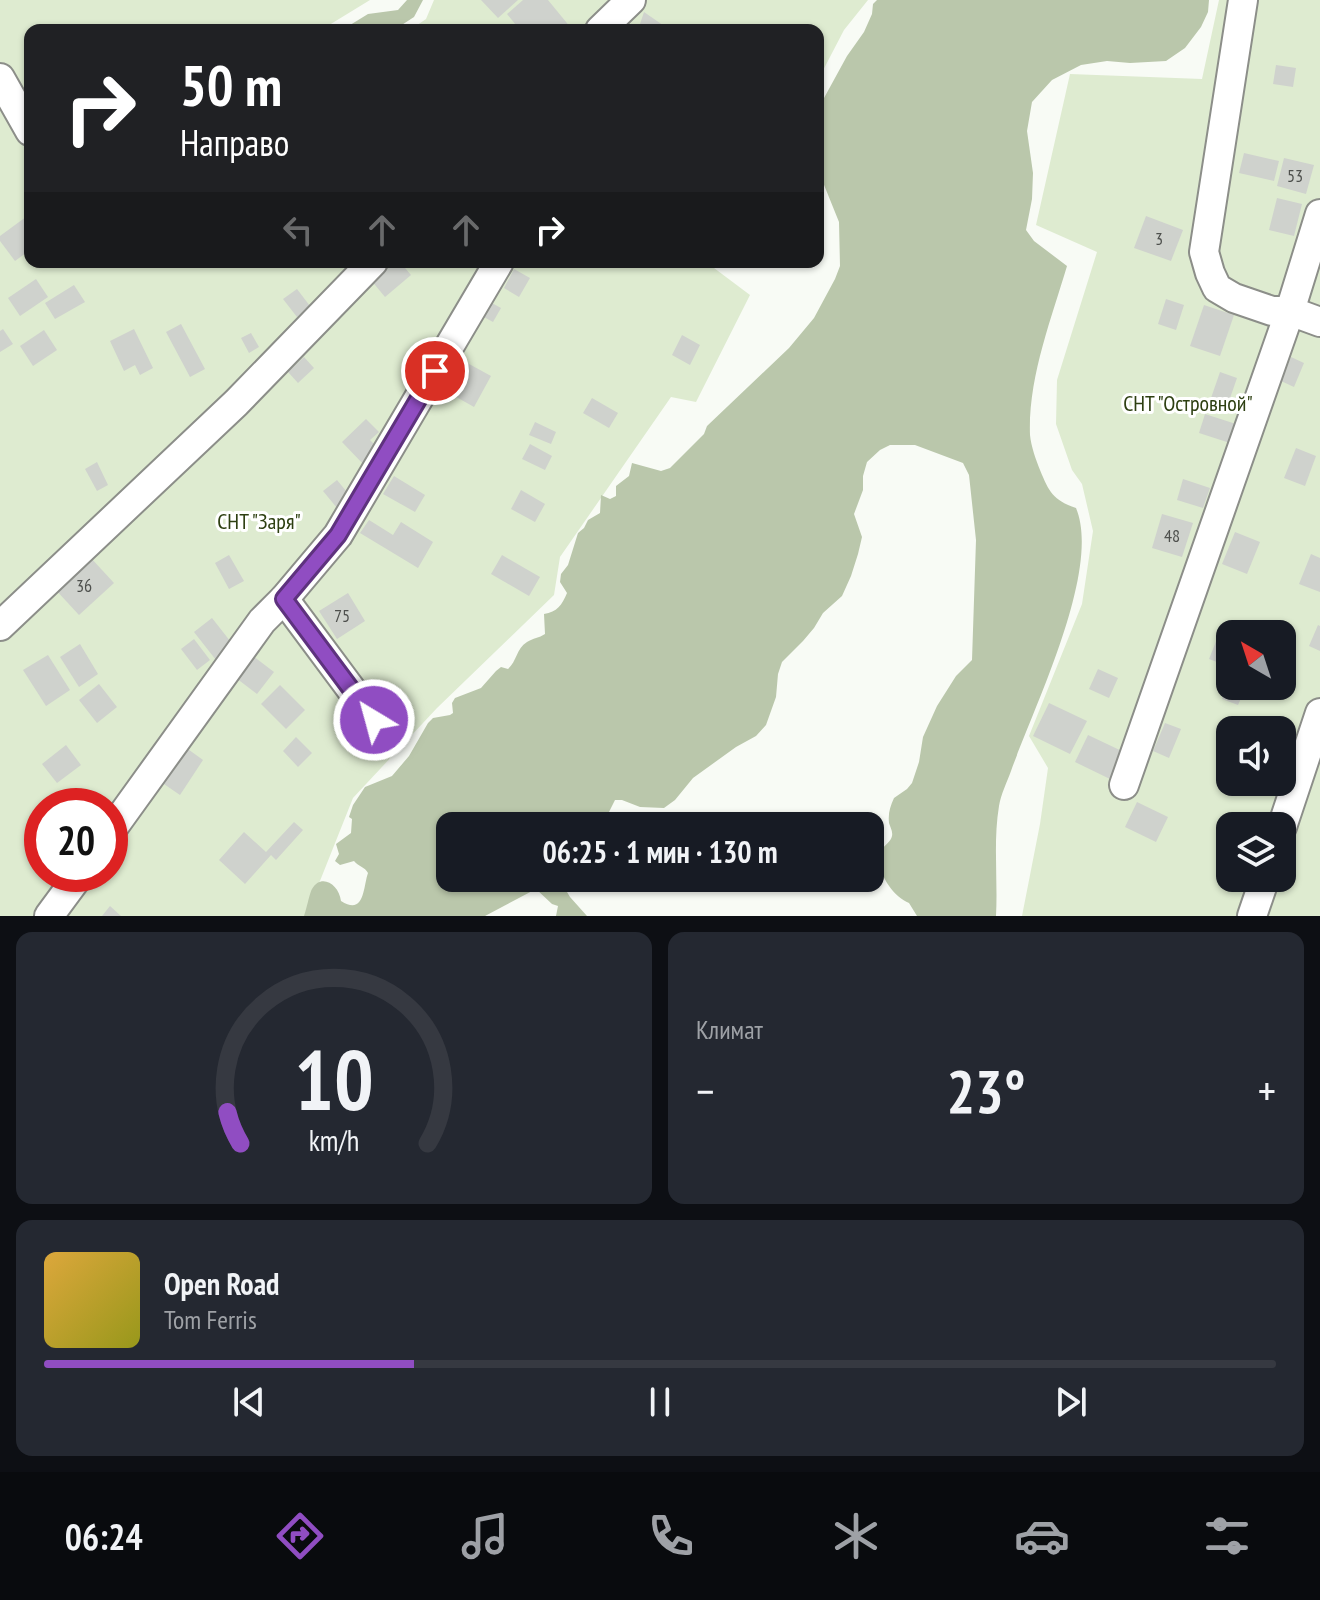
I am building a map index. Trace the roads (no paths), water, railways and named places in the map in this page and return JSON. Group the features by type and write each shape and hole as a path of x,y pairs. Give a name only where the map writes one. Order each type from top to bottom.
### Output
{"street":[{"path":"1243,0 1204,252 1217,288 1234,298 1272,311 1290,311 1320,322"},
{"path":"0,78 24,120"},
{"path":"1124,785 1290,311 1320,214"},
{"path":"0,626 236,403 367,268"},
{"path":"128,807 262,621 338,535 495,268"},
{"path":"284,599 374,720"},
{"path":"1287,812 1320,713"},
{"path":"49,916 67,892"},
{"path":"1252,916 1260,892"}],"park label":[{"name":"СНТ \"Островной\"","path":"1188,403"},
{"name":"СНТ \"Заря\"","path":"259,521"}]}
